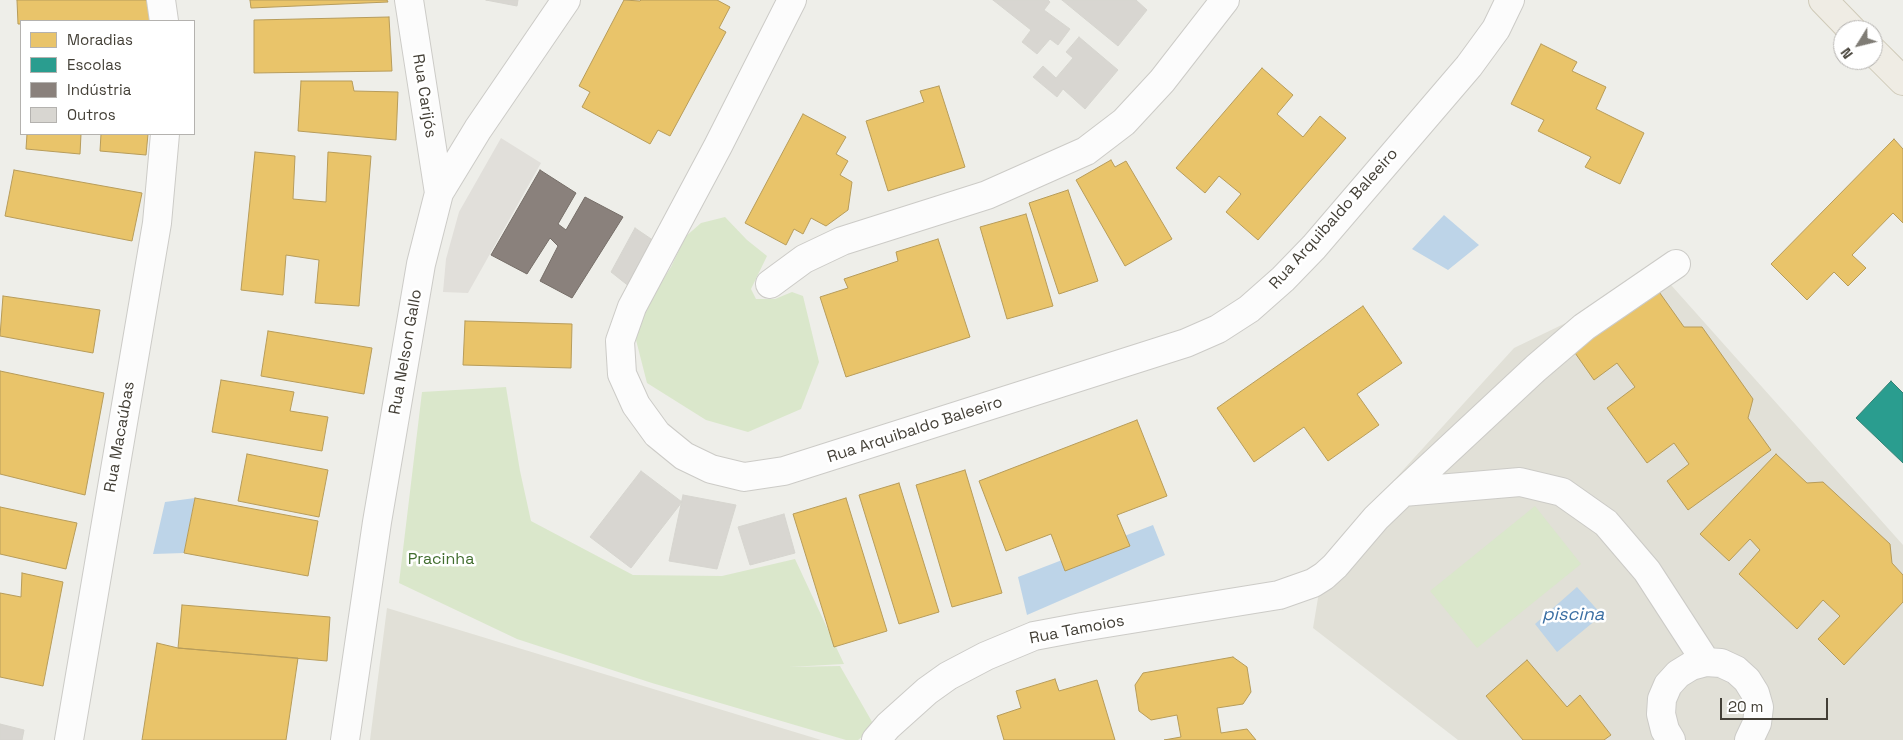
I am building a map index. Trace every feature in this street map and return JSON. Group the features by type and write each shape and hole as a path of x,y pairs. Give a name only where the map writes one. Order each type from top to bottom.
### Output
{"main road":[{"path":"1822,0 1842,20"},
{"path":"1883,61 1903,81"}],"street":[{"path":"161,0 164,20"},
{"name":"Rua Carijós","path":"409,0 439,193"},
{"name":"Rua Nelson Gallo","path":"345,740 377,522 421,264 439,193 478,129 566,0"},
{"name":"Rua Arquibaldo Baleeiro","path":"792,0 718,146 632,307 620,341 622,374 636,404 657,434 684,456 711,469 744,477 784,472 1186,343 1218,329 1249,308 1283,279 1314,246 1469,66 1496,29 1510,0"},
{"path":"770,284 804,259 842,241 987,195 1086,151 1124,122 1162,81 1225,0"},
{"name":"Rua Macaúbas","path":"69,740 157,223 165,135"},
{"name":"Rua Tamoios","path":"876,740 888,726 926,691 948,676 986,656 1034,636 1279,595 1313,583 1324,576 1376,518 1536,368 1584,327 1676,264"},
{"path":"1403,492 1520,482 1562,492 1606,523 1647,571 1706,662"},
{"path":"1671,740 1665,730 1661,714 1662,699 1668,685 1678,674 1692,666 1706,662 1721,663 1736,670 1747,680 1755,693 1759,708 1757,723 1749,740"}],"shaded area":[{"path":"501,138 541,163 468,293 443,292 446,259 459,212"},
{"path":"1663,276 1903,545 1903,740 1458,740 1313,628 1325,556 1514,348"},
{"path":"387,608 821,740 370,740"}],"green space":[{"path":"725,217 747,240 767,256 751,289 756,299 775,299 792,292 803,296 819,362 801,409 748,432 706,420 647,383 636,340 642,312 671,267 685,237 701,223"},
{"name":"Pracinha","path":"506,387 520,471 531,521 633,575 722,576 795,559 844,664 789,667 840,666 875,727 858,740 846,740 652,683 517,639 399,583 422,392"},
{"path":"1535,506 1581,564 1477,648 1430,591"}],"water":[{"path":"1444,215 1479,245 1448,270 1412,249"},
{"path":"195,498 184,553 153,554 165,502"},
{"path":"1153,525 1165,555 1027,615 1018,577"},
{"name":"piscina","path":"1577,587 1602,615 1557,652 1535,624"}],"building: Moradias":[{"path":"17,0 155,0 155,20 20,20 20,24 18,24"},
{"path":"250,0 387,0 388,2 251,8"},
{"path":"624,0 717,0 730,7 719,28 726,32 670,136 658,130 650,144 582,107 590,92 579,86"},
{"path":"389,17 392,71 254,73 254,20"},
{"path":"1541,44 1577,62 1572,71 1606,87 1596,109 1644,133 1620,184 1585,167 1591,157 1538,131 1544,120 1511,104"},
{"path":"1262,68 1293,95 1277,114 1303,137 1320,116 1346,138 1258,240 1226,212 1241,194 1219,176 1205,193 1176,168"},
{"path":"301,81 352,81 354,91 398,92 396,140 298,131"},
{"path":"939,86 965,167 888,191 866,121 924,102 920,91"},
{"path":"803,114 846,137 836,154 848,161 840,175 852,182 848,210 826,226 811,218 803,234 794,229 786,245 745,223"},
{"path":"27,135 81,135 80,154 26,149"},
{"path":"101,135 148,135 146,155 100,151"},
{"path":"1894,139 1903,149 1903,223 1893,213 1852,255 1866,268 1848,286 1834,272 1807,300 1771,264"},
{"path":"255,152 295,156 293,199 326,202 328,152 371,156 359,306 315,303 319,260 286,255 283,295 241,290"},
{"path":"1111,160 1115,167 1126,161 1172,239 1125,266 1076,180"},
{"path":"14,170 142,193 132,241 5,216"},
{"path":"1068,190 1098,281 1059,294 1029,203"},
{"path":"1026,214 1053,306 1007,319 980,227"},
{"path":"938,239 970,337 846,377 820,297 848,288 844,279 898,261 896,252"},
{"path":"1657,289 1684,327 1702,327 1753,399 1748,418 1771,450 1688,510 1667,481 1689,464 1674,443 1647,463 1607,408 1635,387 1617,363 1594,380 1573,350"},
{"path":"3,296 100,310 93,353 0,336"},
{"path":"1363,306 1402,363 1357,394 1379,425 1328,461 1304,427 1254,462 1217,408"},
{"path":"465,321 572,324 571,368 463,365"},
{"path":"268,331 372,348 364,394 261,376"},
{"path":"0,371 104,393 85,495 0,474"},
{"path":"221,380 294,392 290,411 328,417 322,451 212,432"},
{"path":"1137,420 1167,496 1117,515 1130,546 1065,571 1051,534 1006,551 979,481"},
{"path":"247,454 328,470 319,517 238,501"},
{"path":"1776,454 1807,483 1823,482 1890,544 1892,563 1903,575 1903,602 1844,665 1818,639 1840,616 1823,600 1797,629 1739,574 1760,550 1750,539 1729,561 1700,534"},
{"path":"965,470 1002,593 952,607 916,485"},
{"path":"899,483 939,612 899,624 859,495"},
{"path":"195,498 318,521 308,576 184,553"},
{"path":"846,498 887,631 834,647 793,514"},
{"path":"0,507 77,523 66,569 0,554"},
{"path":"22,573 63,582 43,686 0,677 0,593 21,597"},
{"path":"182,605 330,617 327,661 178,648"},
{"path":"157,643 178,648 298,658 286,740 142,740"},
{"path":"1233,657 1247,667 1251,692 1243,704 1217,708 1221,733 1247,729 1256,740 1164,740 1181,737 1177,715 1151,720 1139,711 1135,685 1143,673"},
{"path":"1527,660 1567,707 1580,695 1611,735 1604,740 1523,740 1486,696"},
{"path":"1055,679 1059,691 1097,680 1115,740 1004,740 997,716 1021,708 1016,691"}],"building: Escolas":[{"path":"1891,381 1903,393 1903,463 1856,418"}],"building: Indústria":[{"path":"540,170 576,193 558,224 566,230 585,197 623,217 572,298 540,281 558,246 550,238 527,274 491,255"}],"building: Outros":[{"path":"486,0 518,0 517,6"},
{"path":"993,0 1048,0 1050,2 1044,10 1070,29 1058,45 1050,39 1037,54 1022,42 1031,30"},
{"path":"1062,0 1136,0 1147,10 1118,46"},
{"path":"1079,37 1118,70 1085,109 1063,89 1057,97 1033,77 1043,66 1056,78 1073,58 1066,52"},
{"path":"635,228 660,245 635,291 611,272"},
{"path":"641,471 682,502 631,568 590,537"},
{"path":"683,495 736,505 717,569 669,561"},
{"path":"784,514 795,553 750,565 738,527"},
{"path":"0,724 24,730 22,740 0,740"}]}
